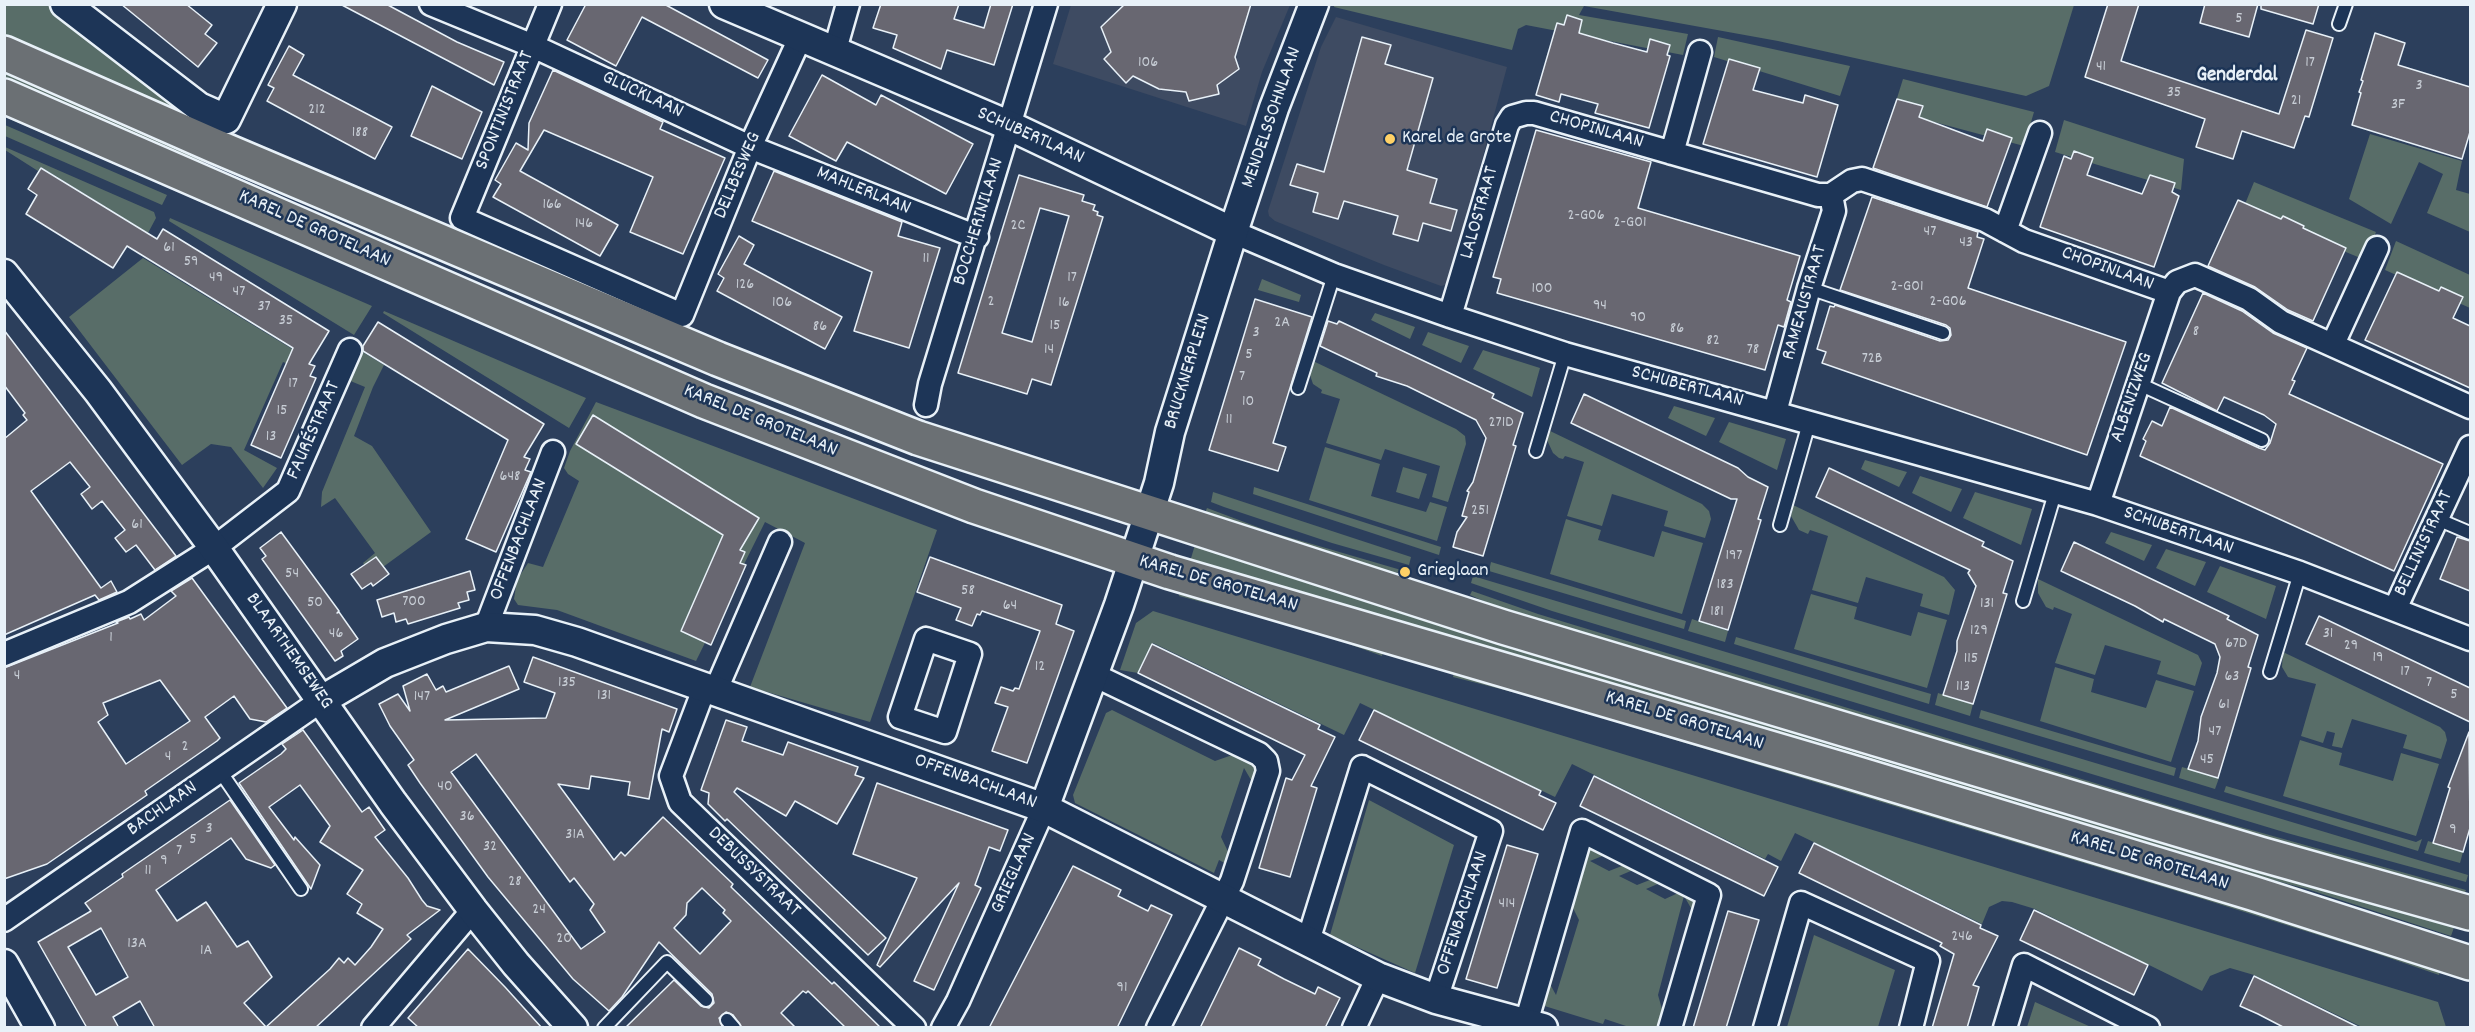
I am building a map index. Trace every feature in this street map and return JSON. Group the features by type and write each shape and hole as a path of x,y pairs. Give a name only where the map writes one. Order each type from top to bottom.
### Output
{"main road":[{"name":"KAREL DE GROTELAAN","path":"4,53 215,146 718,359 918,438 1503,627 2249,851 2470,913"},
{"name":"KAREL DE GROTELAAN","path":"4,96 704,401 974,506 1134,560 1868,777 2252,893 2470,963"}],"street":[{"path":"65,4 200,107 226,119 282,4"},
{"name":"GLUCKLAAN","path":"431,4 533,46 750,147"},
{"name":"SPONTINISTRAAT","path":"550,4 462,218 682,315"},
{"name":"SCHUBERTLAAN","path":"724,4 834,53 1008,125 1233,232 1334,275 1565,354 2098,504 2300,573 2470,639"},
{"path":"834,53 848,4"},
{"name":"BOCCHERINILAAN","path":"926,405 930,384 977,237 1008,125 1046,4"},
{"name":"MENDELSSOHNLAAN","path":"1233,232 1274,108 1314,4"},
{"name":"DELIBESWEG","path":"682,315 750,147 800,38"},
{"path":"1672,153 1700,52"},
{"name":"CHOPINLAAN","path":"1519,114 1534,113 1818,195 1831,195 1852,181 1862,179 1985,220 2024,240 2169,292 2177,282 2195,275 2248,299 2281,322 2470,407"},
{"name":"LALOSTRAAT","path":"1450,316 1507,125 1512,117 1519,114"},
{"path":"2005,231 2040,133"},
{"name":"MAHLERLAAN","path":"750,147 977,237"},
{"name":"RAMEAUSTRAAT","path":"1775,412 1809,288 1834,211 1831,195"},
{"name":"BRUCKNERPLEIN","path":"1150,512 1164,465 1170,432 1233,232"},
{"path":"2333,344 2377,248"},
{"name":"BLAARTHEMSEWEG","path":"4,274 98,391 214,548 393,803 473,910 516,964 573,1028"},
{"name":"ALBENIZWEG","path":"2098,504 2169,292"},
{"name":"FAURÉSTRAAT","path":"4,654 129,602 214,548 288,491 350,350"},
{"name":"BELLINISTRAAT","path":"2395,609 2470,447"},
{"name":"OFFENBACHLAAN","path":"486,627 553,452"},
{"name":"GRIEGLAAN","path":"943,1028 958,1001 1044,808 1095,675 1150,512"},
{"path":"710,691 780,543"},
{"name":"OFFENBACHLAAN","path":"322,700 385,663 446,639 486,627 535,630 577,642 1044,808 1378,977 1436,999 1534,1025 1582,831 1709,895 1670,1028"},
{"path":"1095,675 1260,754 1266,761 1268,771 1224,900 1158,1028"},
{"name":"DEBUSSYSTRAAT","path":"710,691 671,776 680,802 914,1028"},
{"name":"BACHLAAN","path":"4,920 322,700"},
{"path":"901,757 914,722"},
{"name":"OFFENBACHLAAN","path":"1308,941 1362,767 1491,831 1436,999"},
{"path":"1765,1028 1801,903 1928,961 1911,1028"},
{"path":"373,1028 473,910"},
{"path":"4,964 40,1028"},
{"path":"2005,1028 2024,965 2148,1028"},
{"path":"1354,1028 1378,977"}],"lane":[{"path":"2339,24 2346,4"},
{"path":"1298,388 1334,275"},
{"path":"1809,288 1943,333"},
{"path":"1536,451 1565,354"},
{"path":"2137,383 2262,440"},
{"path":"1780,525 1809,423"},
{"path":"2023,601 2055,493"},
{"path":"2437,519 2470,533"},
{"path":"2270,672 2300,573"},
{"path":"220,771 301,889"},
{"path":"604,1028 667,962 706,999"}],"shaded area":[{"path":"1071,5 1290,5 1262,72 1246,126 1053,64"},
{"name":"Karel de Grote","path":"1336,17 1507,67 1449,282 1446,285 1441,286 1384,265 1275,221 1269,216 1268,211 1321,47"}],"green space":[{"path":"1335,4 2074,5 2049,86 2026,96 1778,41 1584,6 1579,15 1688,34 1683,55 1526,25 1518,29 1512,50 1334,7"},
{"path":"5,5 53,5 215,130 5,39"},
{"path":"1718,37 1850,66 1840,96 1714,57"},
{"path":"5,63 207,152 201,166 5,83"},
{"path":"1903,79 2034,112 2024,146 1893,111"},
{"path":"4,107 189,194 184,194 5,117"},
{"path":"2064,120 2184,159 2181,190 2055,152"},
{"path":"5,125 167,195 162,205 5,136"},
{"path":"2370,134 2462,161 2456,190 2470,194 2470,232 2427,213 2443,174 2419,162 2391,224 2349,199"},
{"path":"5,147 154,212 156,218 148,233 41,167 38,171 5,150"},
{"path":"2254,182 2376,232 2365,260 2243,209"},
{"path":"170,218 372,306 354,335 169,221"},
{"path":"2396,241 2470,275 2470,308 2385,270"},
{"path":"143,258 312,361 300,357 295,367 283,362 244,450 277,468 263,488 231,447 211,444 182,465 69,317"},
{"path":"1262,279 1301,295 1299,302 1258,290"},
{"path":"384,311 586,398 569,428 383,313"},
{"path":"1375,313 1415,327 1410,339 1371,320"},
{"path":"1428,332 1469,346 1461,363 1422,345"},
{"path":"1483,350 1540,368 1532,397 1473,369"},
{"path":"361,351 384,365 354,436 372,446 431,532 372,575 363,563 375,553 335,498 321,507 322,492 365,387 348,380"},
{"path":"1313,361 1456,429 1465,436 1466,444 1448,502 1432,497 1440,466 1385,449 1381,460 1326,443 1340,399 1321,393 1322,390 1313,384 1310,375"},
{"path":"596,402 937,530 870,722 750,687 805,543 765,522 696,661 557,610 518,605 514,599 517,580 528,563 543,567 579,481 568,474 564,468 570,451"},
{"path":"1674,406 1715,418 1706,436 1668,418"},
{"path":"1729,422 1786,439 1777,470 1719,442"},
{"path":"1548,430 1702,504 1709,511 1711,519 1705,538 1664,526 1668,511 1612,494 1602,526 1567,516 1584,462 1565,456 1563,459 1559,458 1553,453 1547,440"},
{"path":"1325,447 1380,464 1371,496 1426,512 1430,502 1447,507 1437,541 1309,500"},
{"path":"1865,460 1907,472 1899,487 1861,469"},
{"path":"1403,467 1427,474 1419,499 1396,492"},
{"path":"1920,476 1962,489 1951,512 1912,493"},
{"path":"1254,487 1441,547 1439,555 1253,494"},
{"path":"1213,492 1411,557 1409,565 1332,543 1224,507 1211,502"},
{"path":"1975,492 2032,509 2021,545 1963,518"},
{"path":"1793,505 1944,577 1955,590 1949,615 1920,606 1923,594 1866,577 1858,603 1812,590 1828,536 1810,530 1808,534 1799,530 1791,516"},
{"path":"1207,508 1271,532 1401,570 1400,573 1357,569 1203,518"},
{"path":"1566,519 1601,530 1598,540 1654,557 1662,531 1703,543 1682,614 1550,574"},
{"path":"2111,532 2152,545 2144,561 2105,543"},
{"path":"1197,538 2457,919 2451,936 2307,889 2273,880 2220,872 1189,565"},
{"path":"2166,549 2206,562 2195,586 2156,568"},
{"path":"1491,562 1686,621 1684,629 1489,571"},
{"path":"2220,566 2276,586 2266,619 2207,592"},
{"path":"1473,576 2468,875 2466,882 2287,833 1552,611 1471,583"},
{"path":"2038,579 2198,655 2202,663 2195,686 2157,674 2161,661 2105,645 2095,675 2055,663 2072,614 2054,607 2053,610 2046,607 2038,593"},
{"path":"1182,585 1383,652 1382,656 1313,631 1179,596"},
{"path":"1472,591 1538,614 2230,824 2466,890 2463,898 1535,624 1470,595"},
{"path":"1811,594 1857,607 1854,619 1911,636 1918,612 1947,620 1927,688 1794,649"},
{"path":"1153,611 2438,1002 2446,1027 2362,1027 2254,975 2230,968 2210,976 2202,991 2035,909 2002,901 1989,907 1982,924 1795,833 1781,861 1768,854 1765,859 1572,764 1555,797 1360,703 1344,735 1153,643 1138,673 1120,670 1136,623"},
{"path":"1692,619 1728,631 1725,642 1688,631"},
{"path":"1736,637 1931,694 1929,704 1734,644"},
{"path":"2283,652 2440,727 2445,732 2447,740 2441,759 2403,748 2407,735 2352,719 2342,748 2332,746 2335,733 2327,731 2323,743 2301,736 2316,684 2288,677 2282,667"},
{"path":"2055,667 2094,679 2091,692 2146,708 2156,680 2194,691 2171,762 2040,721"},
{"path":"1454,672 1505,679 2442,966 2439,975 2190,895 1536,698 1453,677"},
{"path":"1938,693 1973,704 1970,716 1935,705"},
{"path":"1112,710 1215,761 1238,753 1252,760 1257,770 1254,785 1244,768 1221,837 1232,860 1230,866 1219,860 1214,873 1075,803 1073,795 1106,713"},
{"path":"1981,710 2176,768 2174,776 1979,718"},
{"path":"2300,740 2342,753 2339,765 2393,781 2401,753 2439,764 2416,836 2283,796"},
{"path":"2182,767 2219,778 2215,789 2179,778"},
{"path":"2226,786 2416,842 2422,839 2418,851 2224,792"},
{"path":"1369,800 1454,845 1415,973 1330,935"},
{"path":"2428,841 2463,852 2460,863 2424,853"},
{"path":"1595,847 1610,853 1590,861 1609,871 1632,862 1640,867 1619,876 1637,885 1660,876 1667,880 1646,889 1665,899 1689,888 1698,900 1695,915 1684,896 1658,995 1664,1016 1661,1027 1629,1027 1605,1019 1603,1024 1538,1004 1545,975 1556,995 1579,920 1568,898 1586,851"},
{"path":"1814,935 1895,970 1878,1027 1787,1027"},
{"path":"2035,1002 2091,1027 2027,1027"}],"building":[{"path":"121,4 186,4 212,25 205,34 217,43 198,67"},
{"path":"340,4 386,4 457,42 504,62 494,85"},
{"path":"586,4 664,4 768,60 758,78 642,17 616,66 567,40"},
{"path":"881,4 959,4 954,19 984,28 991,4 1013,4 994,65 947,50 941,69 893,48 897,35 873,28"},
{"path":"1125,4 1251,4 1235,57 1239,69 1217,85 1219,94 1189,101 1186,92 1159,89 1133,76 1126,83 1104,59 1111,52 1101,27"},
{"path":"2108,4 2139,4 2121,61 2279,114 2306,30 2333,38 2309,117 2305,116 2294,148 2242,131 2233,159 2196,147 2205,119 2085,77"},
{"path":"2205,4 2258,4 2249,37 2200,23"},
{"path":"2261,4 2319,4 2313,24 2261,9"},
{"path":"1567,15 1582,20 1579,33 1613,43 1647,52 1650,39 1670,45 1667,55 1670,56 1649,128 1595,113 1598,104 1561,94 1559,102 1536,95 1557,23 1564,25"},
{"path":"2375,33 2405,43 2398,65 2470,87 2470,132 2462,159 2352,125 2361,93 2359,92 2363,81 2361,80"},
{"path":"1362,37 1391,45 1385,64 1433,78 1407,170 1437,179 1430,203 1457,210 1451,231 1423,223 1418,241 1393,234 1398,216 1344,201 1338,219 1313,212 1318,193 1290,185 1297,164 1324,172"},
{"path":"289,46 304,55 293,75 392,127 375,159 267,101 274,88 268,85"},
{"path":"1729,59 1760,68 1753,90 1803,103 1805,95 1838,105 1817,177 1703,144"},
{"path":"553,70 663,122 660,129 725,158 683,254 630,232 653,177 544,130 520,171 618,225 600,256 493,197 501,184 495,180 516,143 528,150 529,123"},
{"path":"822,75 876,105 881,95 973,144 946,194 847,142 836,161 789,136"},
{"path":"432,86 482,112 462,159 411,136"},
{"path":"1897,99 1923,106 1919,117 1983,141 1987,129 2012,138 1987,207 1873,168"},
{"path":"1536,130 1651,162 1638,208 1800,256 1787,300 1791,302 1784,327 1778,325 1765,370 1497,293 1501,279 1493,277"},
{"path":"2074,151 2093,158 2087,175 2142,194 2150,175 2175,183 2172,192 2179,196 2154,267 2040,227 2064,156 2071,159"},
{"path":"41,168 157,239 163,229 329,331 309,364 315,366 310,376 316,378 281,458 251,445 293,348 127,246 113,268 26,214 37,195 28,189"},
{"path":"774,171 902,222 898,236 940,248 909,348 854,331 872,272 752,221"},
{"path":"1019,175 1084,195 1082,201 1095,205 1093,210 1098,212 1097,215 1103,217 1051,385 1032,379 1027,394 958,373","holes":["1040,208 1069,216 1032,342 1002,333"]},
{"path":"1872,197 1978,232 1977,237 1984,239 1968,288 2126,342 2087,455 1822,363 1826,352 1817,349 1830,306 1835,305 1940,341 1948,340 1951,335 1950,328 1946,325 1840,290"},
{"path":"2238,200 2281,219 2283,216 2346,248 2313,321 2288,310 2255,287 2208,266"},
{"path":"739,236 754,245 744,264 842,317 825,349 717,291 724,278 718,274"},
{"path":"2397,272 2439,291 2441,287 2463,297 2453,318 2470,326 2470,388 2365,340"},
{"path":"2203,293 2242,311 2273,333 2307,348 2292,380 2295,381 2289,394 2443,464 2394,571 2140,456 2146,441 2143,439 2152,421 2162,426 2170,407 2259,448 2265,450 2270,443 2276,424 2264,415 2224,397 2217,411 2162,383"},
{"path":"1255,299 1312,317 1273,443 1286,447 1278,471 1209,450"},
{"path":"1328,321 1337,324 1339,321 1494,394 1492,398 1523,413 1513,445 1516,446 1483,556 1453,547 1457,532 1467,517 1462,516 1469,492 1467,491 1473,482 1486,438 1476,420 1407,386 1376,376 1377,373 1320,346"},
{"path":"378,322 544,424 524,457 530,459 525,470 531,472 496,552 466,539 508,440 363,351 363,346"},
{"path":"4,330 176,556 155,570 136,545 126,552 115,538 125,530 102,501 92,509 81,494 90,487 70,462 31,491 101,588 111,581 117,592 99,600 95,595 4,635 4,439 27,420 23,415 25,413 4,385"},
{"path":"1584,394 1738,468 1748,477 1768,487 1758,519 1761,520 1728,630 1699,621 1737,499 1731,499 1571,423"},
{"path":"593,415 759,518 740,550 745,552 740,563 746,565 711,645 681,631 723,535 576,444"},
{"path":"1829,468 1984,542 1982,546 2013,561 2003,593 2007,594 1973,704 1943,695 1957,651 1957,641 1976,586 1968,573 1970,570 1816,497"},
{"path":"281,532 339,611 337,613 339,612 358,639 341,651 343,656 335,661 262,559 266,556 260,548"},
{"path":"2457,537 2470,541 2470,591 2440,579"},
{"path":"2074,542 2229,616 2227,619 2258,635 2248,667 2251,668 2218,778 2188,769 2198,741 2201,717 2217,673 2220,657 2215,644 2164,619 2163,622 2061,571"},
{"path":"376,557 389,574 373,586 371,583 362,589 351,574"},
{"path":"930,557 1062,605 1056,624 1074,631 1027,763 992,751 1008,707 995,703 1001,687 1013,691 1015,688 1019,689 1040,631 982,611 980,615 977,614 972,626 956,620 961,608 917,592"},
{"path":"470,571 475,590 467,592 469,600 458,603 460,608 408,624 406,619 396,622 394,613 382,617 377,600"},
{"path":"192,578 287,708 266,722 250,719 234,696 205,717 220,738 217,741 145,791 147,795 47,864 4,879 4,668 129,617 130,619 141,614 144,620 176,596 171,591","holes":["160,680 190,721 126,764 98,722 108,715 103,703"]},
{"path":"2319,616 2470,688 2470,722 2306,644"},
{"path":"1152,644 1320,725 1318,729 1335,737 1311,786 1317,788 1290,877 1259,868 1286,778 1292,780 1305,755 1138,673"},
{"path":"533,657 677,709 669,732 662,729 649,799 628,795 630,782 591,776 589,789 558,784 614,860 621,852 625,856 663,817 733,884 731,887 881,1028 846,1028 808,991 806,993 803,991 781,1013 796,1028 742,1028 733,1015 726,1012 719,1018 723,1028 625,1028 674,980 701,1006 709,1008 714,1003 712,994 659,942 622,997 609,1011 573,979 488,877 420,783 408,765 414,760 390,726 379,704 398,694 410,711 403,686 427,674 436,690 443,686 446,692 509,666 519,689 445,720 546,718 555,693 524,682","holes":["476,754 570,882 574,878 594,904 590,910 605,932 581,949 451,772","702,888 725,910 723,913 731,921 700,954 674,928 686,915 687,903"]},
{"path":"1374,710 1541,791 1539,795 1556,803 1543,830 1359,740"},
{"path":"726,720 747,727 742,741 783,755 788,742 858,767 855,775 864,778 837,824 795,801 786,816 737,788 734,792 886,938 868,955 727,819 725,821 708,804 709,793 701,790"},
{"path":"303,730 362,812 369,807 385,830 375,837 408,878 422,900 427,906 440,910 407,935 411,939 315,1028 155,1028 140,1001 113,1017 119,1028 87,1028 38,942 91,911 85,903 123,877 122,874 230,800 275,865 271,868 246,859 231,838 156,890 177,921 206,902 237,947 248,941 272,977 244,1003 266,1027 330,969 339,958 344,963 348,958 355,965 371,947 383,929 357,913 362,904 347,894 363,870 320,842 330,826 300,785 269,807 294,840 295,837 320,865 311,889 239,783 281,754 286,749 282,744","holes":["101,928 128,977 96,995 68,947"]},
{"path":"2469,732 2470,828 2463,852 2433,843 2450,788 2448,787"},
{"path":"1594,776 1778,867 1764,896 1580,806"},
{"path":"877,783 1008,830 1000,851 989,847 975,885 981,888 934,990 914,981 959,883 880,967 877,965 917,878 853,854"},
{"path":"1814,843 1981,925 1980,928 1998,936 1973,985 1979,987 1967,1028 1932,1028 1954,954 1940,946 1942,943 1799,873"},
{"path":"1507,845 1538,854 1497,988 1466,979"},
{"path":"1073,866 1121,890 1118,896 1148,911 1151,905 1172,915 1117,1028 989,1028"},
{"path":"2034,910 2148,965 2134,995 2020,940"},
{"path":"1728,911 1759,920 1726,1028 1693,1028"},
{"path":"1239,948 1261,959 1258,965 1284,979 1315,994 1318,987 1340,998 1325,1028 1200,1028"},
{"path":"468,949 542,1028 419,1028 408,1018"},
{"path":"2254,976 2360,1028 2285,1028 2240,1006"}],"place":[{"name":"Karel de Grote","path":"1390,139"},
{"name":"Grieglaan","path":"1405,572"}],"district":[{"name":"Genderdal","path":"2237,77"}]}
